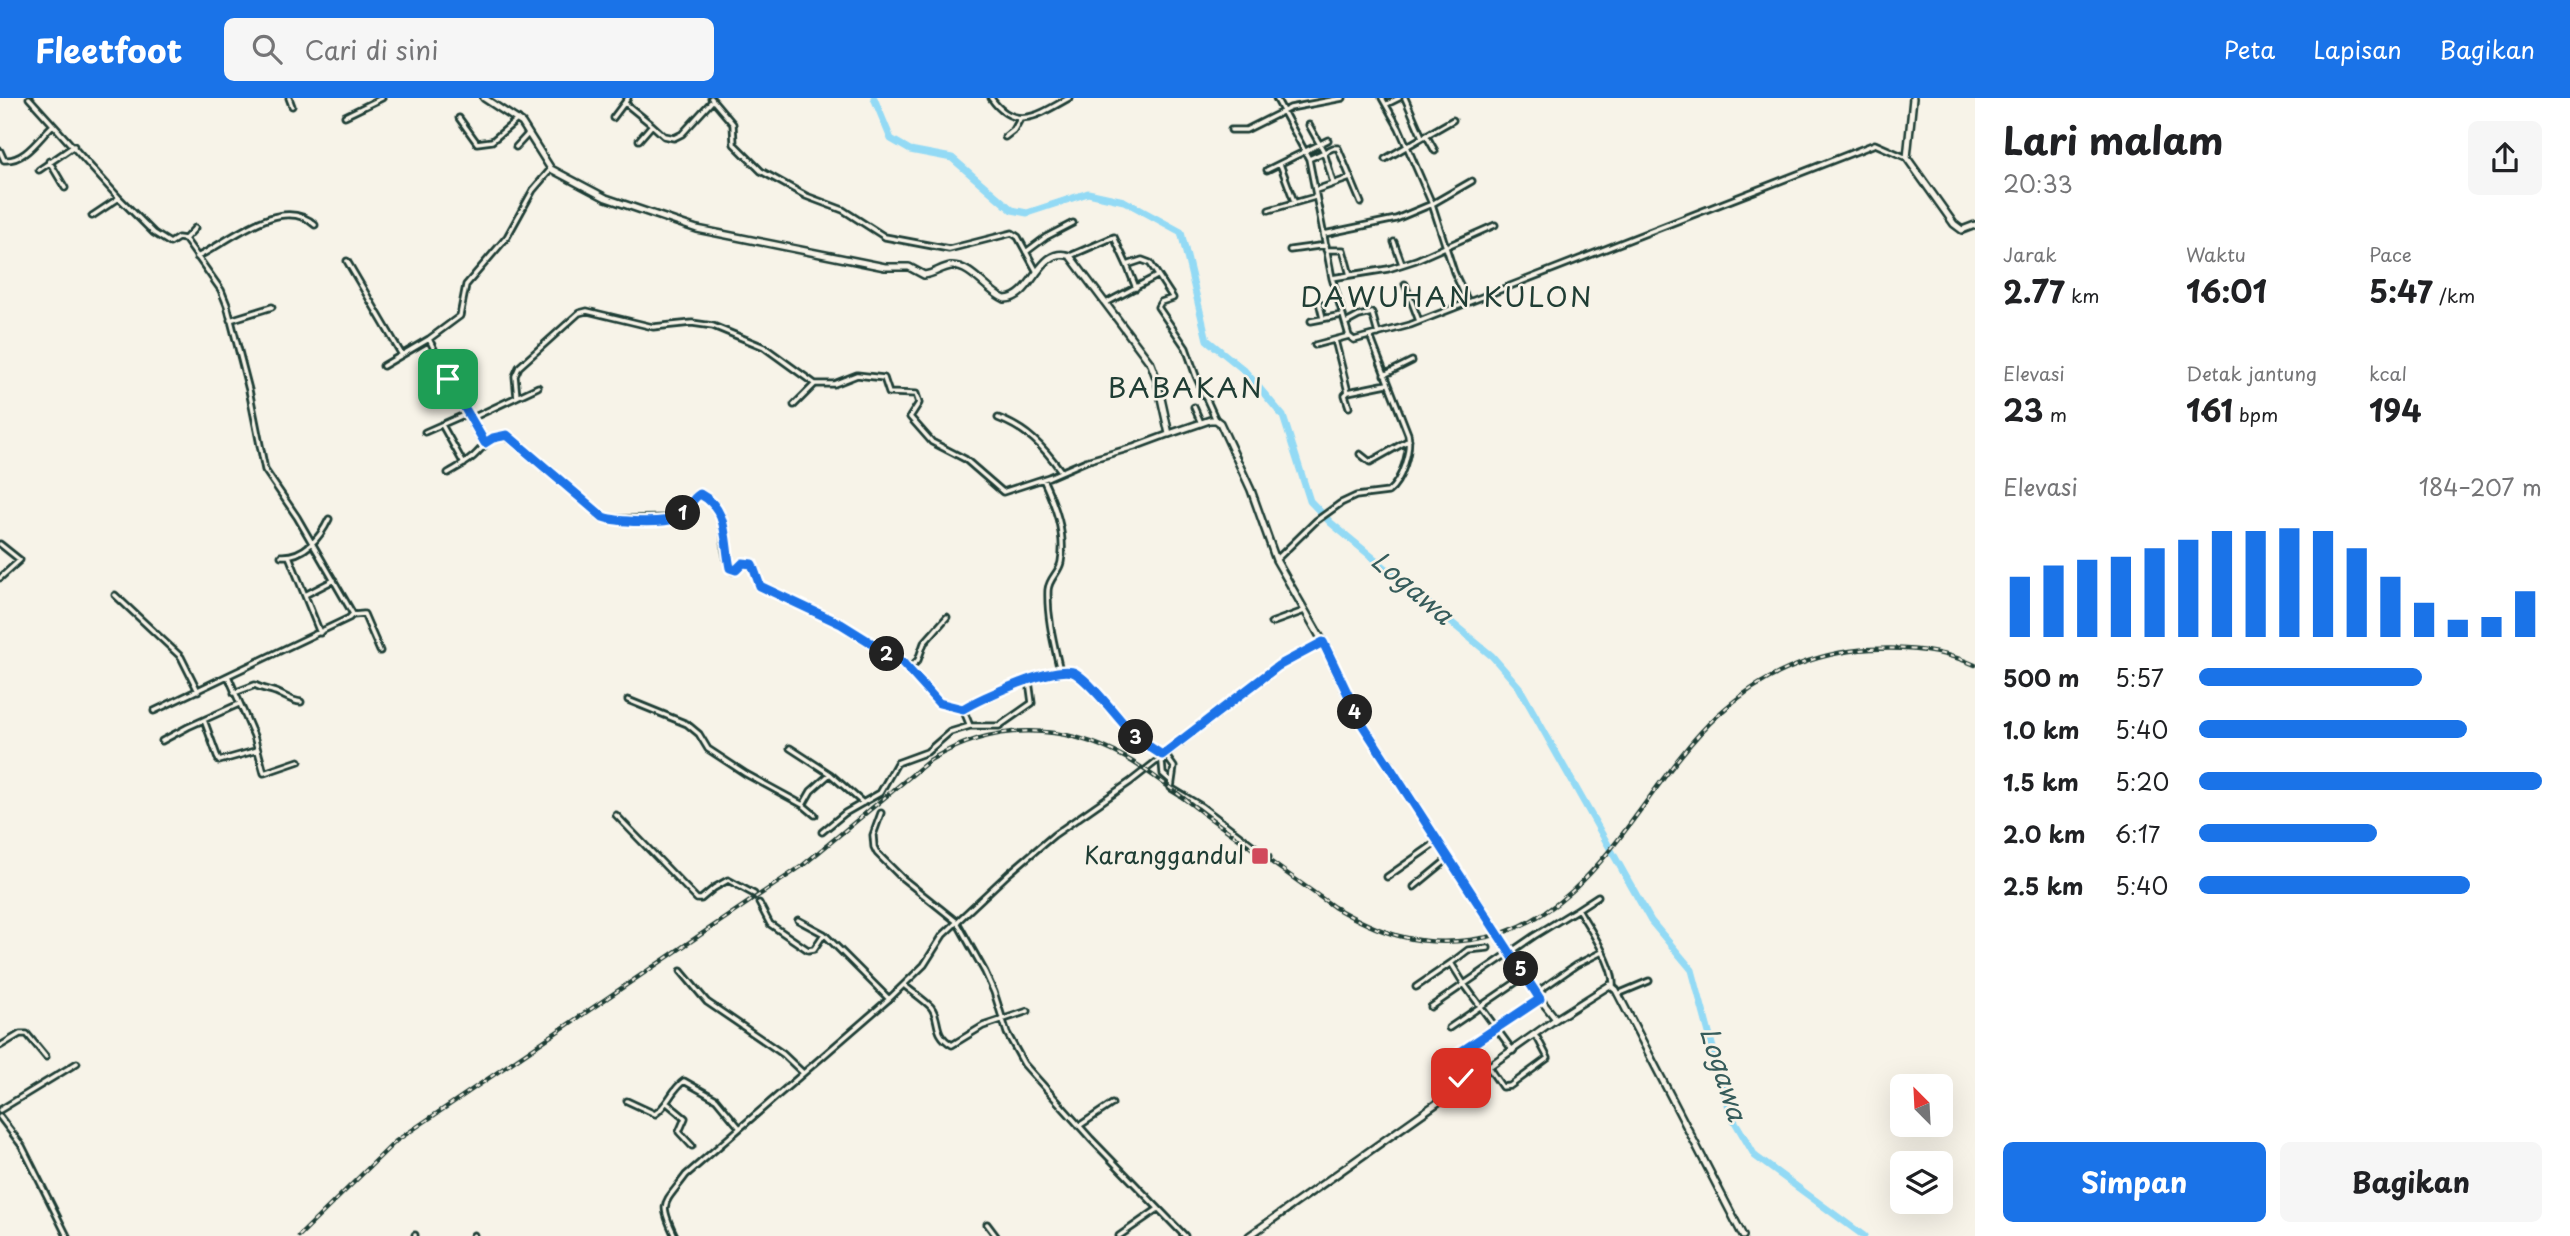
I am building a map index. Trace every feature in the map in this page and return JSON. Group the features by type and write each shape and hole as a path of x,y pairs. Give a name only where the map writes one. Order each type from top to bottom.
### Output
{"main road":[{"path":"484,98 518,119 551,169 607,198 697,229 885,267 909,267 924,275 950,266 957,267 967,271 1005,299 1020,295 1052,257 1062,254 1070,256 1154,370 1169,434 1201,423 1216,420 1220,423 1251,490 1276,560 1323,642 1362,724 1538,996 1556,1019"},
{"path":"1913,98 1908,158 1957,227 1962,229 1975,225"},
{"path":"1249,1236 1556,1019 1602,988 1613,985 1743,1236"}],"street":[{"path":"29,98 154,233 168,242 185,239 195,228"},
{"path":"289,98 292,106"},
{"path":"345,116 382,98"},
{"path":"991,98 1007,114 1020,119 1040,113 1069,98"},
{"path":"1276,98 1309,159 1332,278 1349,336 1354,340 1419,321 1878,144 1908,158"},
{"path":"1231,130 1246,130 1284,110 1343,98"},
{"path":"1382,98 1408,148 1432,204 1448,246 1454,272 1468,302"},
{"path":"1387,104 1399,98"},
{"path":"1405,98 1424,136 1435,151"},
{"path":"613,118 626,100 664,136 674,138 682,134 712,99 733,124 734,144 761,171 806,196 843,210 885,237 948,249 1009,232 1017,236 1037,272"},
{"path":"458,118 477,143 492,141 518,119"},
{"path":"1005,137 1014,130 1020,119"},
{"path":"1385,159 1453,120"},
{"path":"0,151 4,160 10,161 29,151 53,125"},
{"path":"639,140 652,125"},
{"path":"1309,125 1324,152 1333,183"},
{"path":"516,147 529,132"},
{"path":"1266,170 1328,140"},
{"path":"39,170 74,146"},
{"path":"1309,159 1338,148 1362,203"},
{"path":"48,162 65,188"},
{"path":"1280,164 1294,202"},
{"path":"383,366 429,339 460,316 466,285 507,237 533,190 551,169"},
{"path":"1316,190 1350,178"},
{"path":"1324,234 1395,219 1432,204 1472,181"},
{"path":"1269,209 1316,197"},
{"path":"92,216 119,198"},
{"path":"197,257 262,220 295,215 308,219 315,225"},
{"path":"1026,252 1046,237 1073,223"},
{"path":"1332,278 1380,271 1402,264 1495,225"},
{"path":"1070,256 1114,237 1136,288"},
{"path":"185,239 224,295 249,390 265,470 353,615"},
{"path":"1394,242 1402,264"},
{"path":"1290,250 1326,248 1344,251 1350,275"},
{"path":"1127,265 1144,260 1150,263 1173,298 1161,302 1158,307 1186,348 1216,420"},
{"path":"347,261 402,355"},
{"path":"1104,304 1157,276"},
{"path":"1405,284 1419,321"},
{"path":"1319,302 1323,318"},
{"path":"230,320 272,307"},
{"path":"516,397 515,376 519,367 579,313 587,311 653,327 692,323 713,327 764,347 815,384 834,384 857,375 884,378 889,393 916,394 919,403 910,417 932,442 965,459 1001,491 1006,492 1169,434"},
{"path":"1345,323 1372,313 1378,334"},
{"path":"1311,321 1342,315"},
{"path":"1315,345 1349,336"},
{"path":"1276,560 1334,508 1356,496 1383,494 1391,490 1397,480 1407,454 1409,440 1370,336"},
{"path":"429,339 466,414 485,443"},
{"path":"1335,340 1349,407"},
{"path":"1384,375 1412,361"},
{"path":"794,405 815,384"},
{"path":"1348,392 1387,384"},
{"path":"470,419 538,387"},
{"path":"1194,407 1201,423"},
{"path":"425,432 466,414"},
{"path":"998,418 1035,438 1061,471"},
{"path":"442,425 464,464"},
{"path":"448,473 464,464 485,443 507,435 603,517 676,518 696,496 702,494 715,504 724,524 730,568 736,570 743,563 752,564 760,586 841,624 902,662 939,703 963,709 981,699 1060,671 1075,673 1133,734 1174,767 1171,788 1201,806 1268,857"},
{"path":"1360,454 1370,462 1409,440"},
{"path":"1043,479 1054,505 1062,543 1061,566 1050,579 1048,588 1049,618 1060,671"},
{"path":"281,556 289,556 312,545 329,519"},
{"path":"0,544 20,558 0,578"},
{"path":"289,556 320,633"},
{"path":"305,595 334,580"},
{"path":"115,595 181,657 198,691"},
{"path":"1270,622 1306,610"},
{"path":"154,711 353,615 364,614 380,651"},
{"path":"908,670 918,660 923,643 947,617"},
{"path":"675,1236 664,1213 665,1203 691,1170 904,985 924,965 938,941 1008,874 1054,835 1130,782 1278,666 1323,642"},
{"path":"228,676 254,736 265,774 299,761"},
{"path":"822,831 883,790 897,763 927,752 950,732 970,726 999,726 1032,703 1029,681"},
{"path":"234,693 255,685 281,694 286,699 302,702"},
{"path":"628,700 687,724 699,734 708,748 746,774 803,805 815,815"},
{"path":"162,741 239,704"},
{"path":"963,709 970,726"},
{"path":"204,720 219,761 258,750"},
{"path":"790,748 830,774 863,803"},
{"path":"1162,755 1163,774 1171,782"},
{"path":"803,805 811,791 830,774"},
{"path":"880,813 873,835 877,853 901,877 957,922 995,992 1015,1050 1024,1064 1079,1126 1185,1236"},
{"path":"616,815 697,899 728,880 754,894"},
{"path":"1387,877 1437,842"},
{"path":"1414,887 1448,859"},
{"path":"1432,1007 1598,895"},
{"path":"759,903 767,922 808,950 814,949 824,934"},
{"path":"1577,909 1602,953 1614,981 1613,985"},
{"path":"798,920 824,934 889,999"},
{"path":"1416,987 1468,950 1488,948"},
{"path":"1465,1084 1450,1059 1496,1029 1576,965 1602,953"},
{"path":"1451,962 1513,1051"},
{"path":"681,971 706,1002 783,1054 802,1072"},
{"path":"1450,1028 1525,975"},
{"path":"1618,994 1649,981"},
{"path":"904,985 931,1007 938,1031 949,1045 954,1045 977,1029 1028,1011"},
{"path":"0,1046 17,1035 27,1034 46,1057"},
{"path":"1489,1068 1502,1087 1510,1086 1548,1058 1534,1035"},
{"path":"0,1110 77,1063"},
{"path":"627,1101 653,1114 658,1113 679,1084 684,1082 716,1099 739,1127"},
{"path":"667,1103 685,1118 679,1132 692,1146"},
{"path":"1079,1126 1112,1104"},
{"path":"0,1117 25,1151 67,1236"},
{"path":"1119,1236 1158,1209"},
{"path":"987,1224 996,1236"}],"waterway":[{"name":"Logawa","path":"874,98 891,139 910,150 952,158 1012,210 1027,213 1088,193 1124,201 1181,232 1207,340 1244,370 1283,416 1310,501 1331,523 1492,656 1519,687 1651,921 1692,970 1731,1115 1755,1156 1864,1236"}],"railway":[{"path":"299,1236 396,1141 802,866 930,760 979,739 1028,731 1053,733 1102,746 1146,771 1334,907 1399,936 1450,942 1513,929 1549,909 1581,882 1610,850 1689,746 1718,715 1734,701 1770,678 1789,668 1829,655 1871,649 1924,651 1975,665"}],"place":[{"name":"Karanggandul","path":"1260,856"}],"district":[{"name":"DAWUHAN KULON","path":"1447,297"},
{"name":"BABAKAN","path":"1186,388"}],"route":[{"path":"448,379 485,443 507,435 603,517 621,520 676,518 680,517 696,496 700,494 710,500 719,510 724,524 730,568 733,571 743,563 752,564 760,586 826,616 902,662 935,700 943,705 963,709 981,699 1045,675 1072,671 1090,686 1138,739 1162,755 1278,666 1323,642 1362,724 1540,999 1450,1059 1461,1078"}]}
